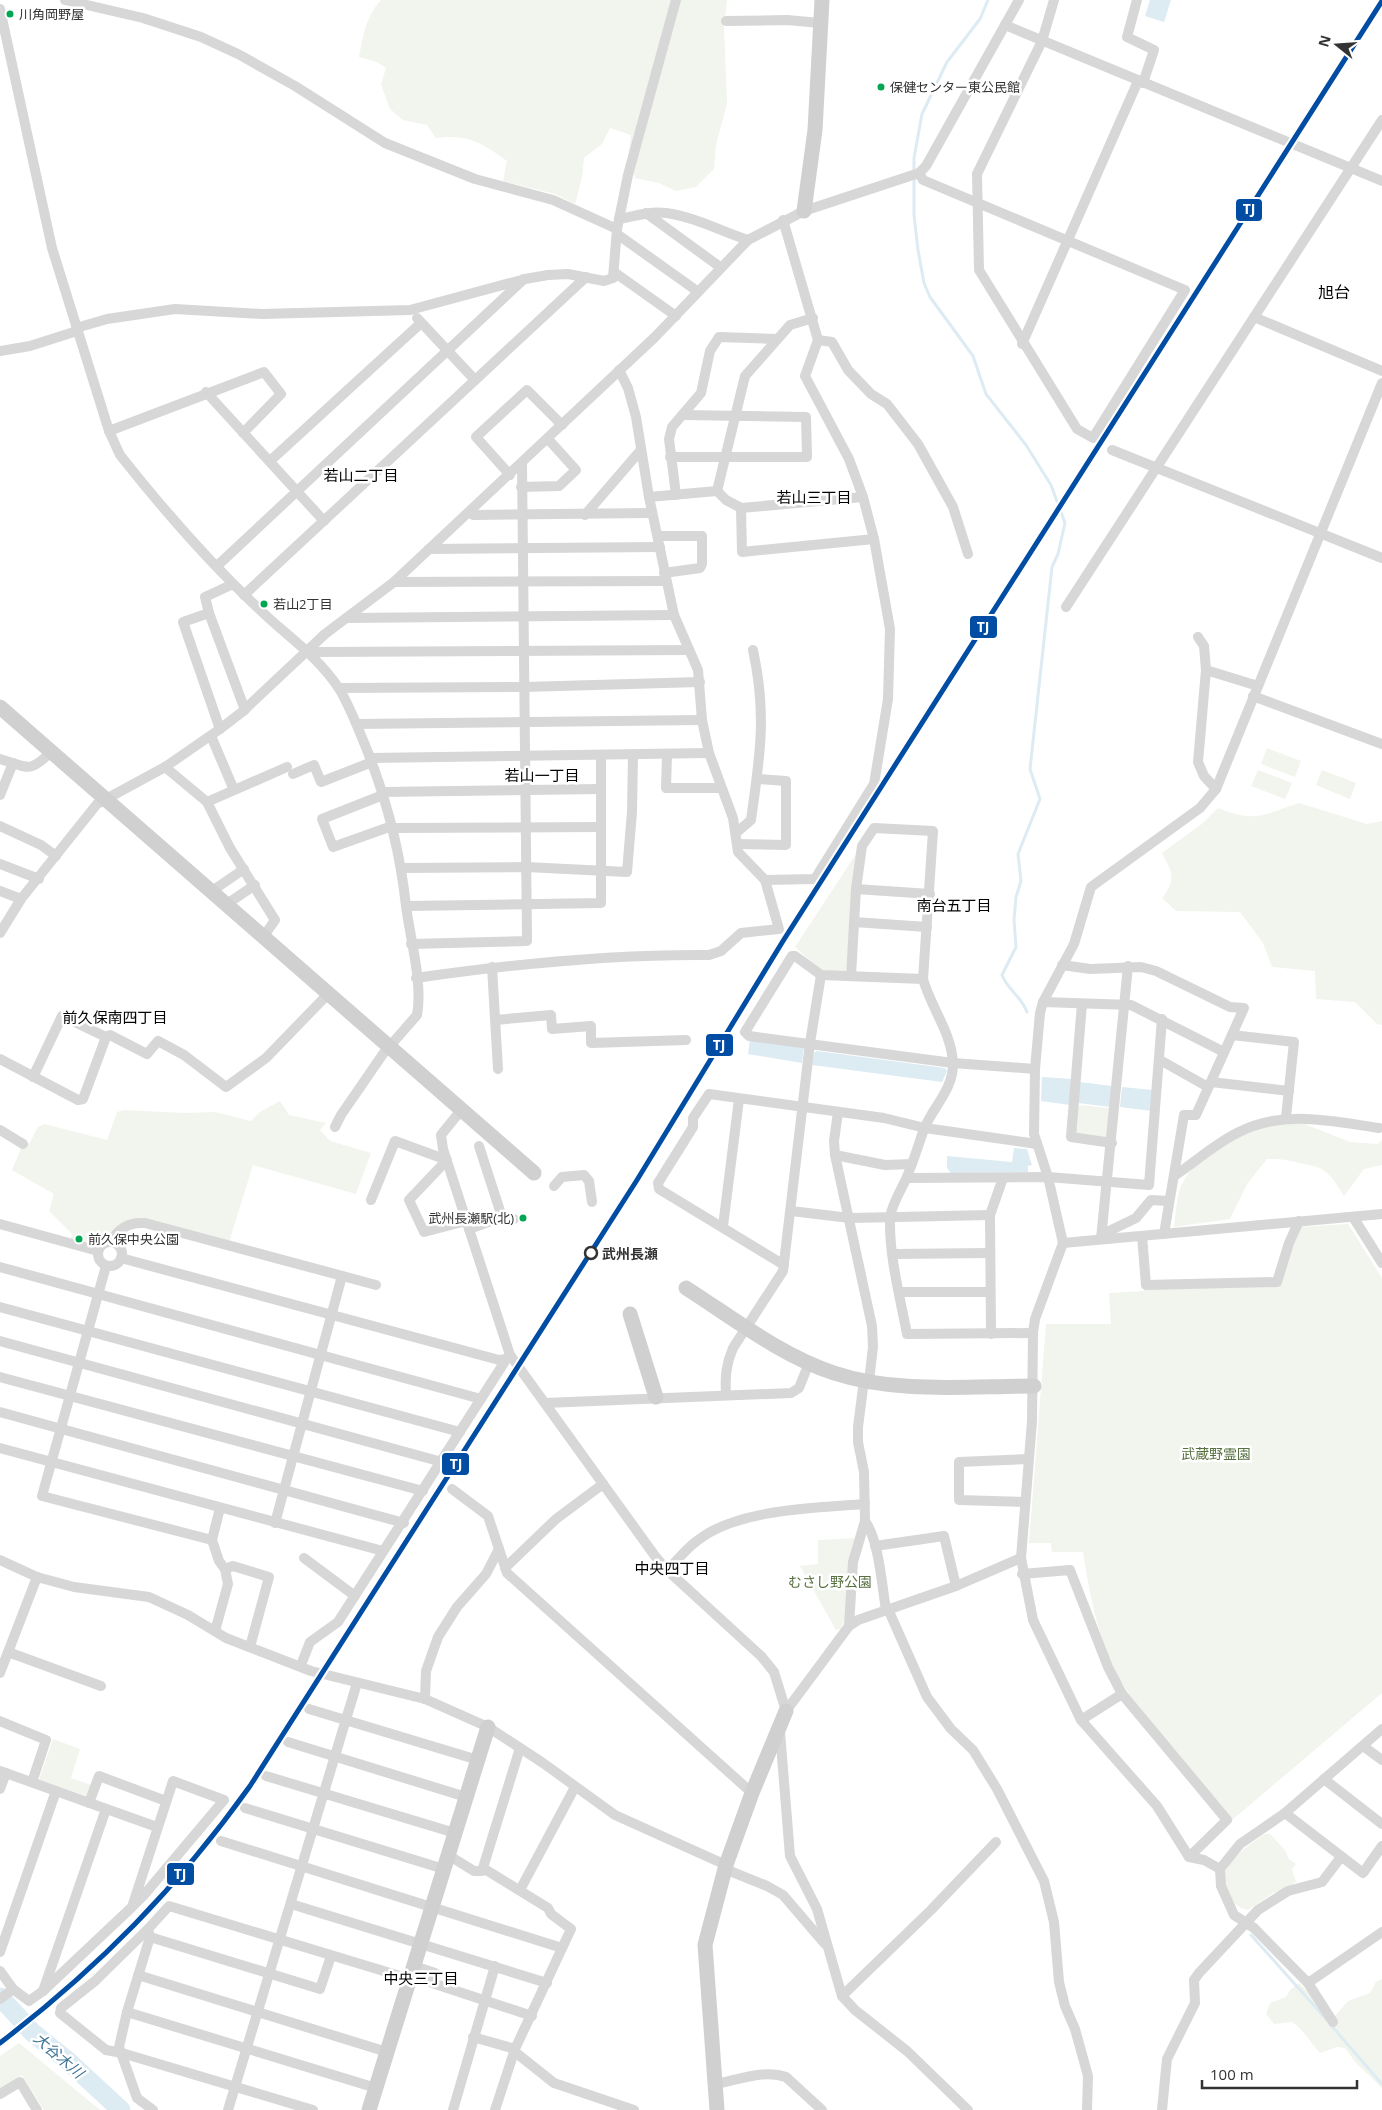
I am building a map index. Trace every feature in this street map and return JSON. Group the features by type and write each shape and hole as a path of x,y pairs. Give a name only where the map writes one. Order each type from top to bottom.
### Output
{"street":[{"path":"65,0 143,18 201,37 238,54 295,86 385,143 475,179 553,200 618,227 697,292"},
{"path":"0,351 30,346 108,319 175,309 262,314 410,310 525,279 568,274 604,281 613,278 618,227 628,175 676,0"},
{"path":"804,211 815,130 822,0"},
{"path":"0,933 21,899 39,879 94,808 105,799 165,767 220,729 245,710 307,650 394,582 522,464 676,316 720,267 748,240 783,220 804,211 919,173 926,166 1019,0"},
{"path":"919,173 923,180 976,203 1066,241 1185,290 1093,438 1077,429 1022,344 979,270 976,203 977,174 1042,41 1054,0"},
{"path":"1022,344 1066,241 1141,82 1154,50 1127,37 1137,0"},
{"path":"0,9 52,248 109,431 120,455 137,477 233,584 307,650 339,688 357,724 371,760 393,827 402,868 416,978 417,1015 390,1046 341,1114 335,1127"},
{"path":"726,21 787,20 820,23"},
{"path":"1005,25 1382,181"},
{"path":"1066,607 1382,120"},
{"path":"618,227 646,213 664,213 698,221 748,240"},
{"path":"646,213 720,267"},
{"path":"765,880 815,879 874,784 888,699 890,629 874,539 863,497 849,459 806,376 818,340 783,220"},
{"path":"614,272 676,316"},
{"path":"244,595 586,277"},
{"path":"217,566 525,279"},
{"path":"410,310 475,380"},
{"path":"1254,317 1382,371"},
{"path":"718,491 745,376 790,325 813,318"},
{"path":"270,461 421,322"},
{"path":"676,495 670,457 670,432 701,393 710,351 719,337 777,339"},
{"path":"818,340 832,342 848,370 872,394 887,404 918,444 953,508 968,554"},
{"path":"416,978 492,967 627,956 709,955 721,950 741,933 779,929 765,880 738,852 733,818 709,753 702,720 698,670 674,616 648,496 636,417 628,388 619,370"},
{"path":"109,431 206,392 264,372 281,394 244,433"},
{"path":"1220,1869 1204,1860 1190,1857 1156,1806 1081,1720 1033,1620 1022,1574 1024,1502 1034,1386 1033,1333 1035,1320 1063,1243 1048,1178 1037,1144 1034,1124 1035,1069 1040,1013 1043,1002 1074,944 1091,887 1100,878 1200,808 1216,789 1382,383"},
{"path":"510,475 476,437 527,390 562,425"},
{"path":"206,392 324,521"},
{"path":"670,457 807,456 806,417 682,415"},
{"path":"521,487 559,486 576,470 548,439"},
{"path":"1112,450 1382,558"},
{"path":"585,515 640,451"},
{"path":"411,944 527,941 522,464"},
{"path":"718,491 726,500 740,508 863,497"},
{"path":"648,496 718,491"},
{"path":"740,508 742,552 874,539"},
{"path":"470,512 473,515 652,513"},
{"path":"394,582 665,577 700,568 702,564 702,536 658,536"},
{"path":"429,549 522,547 660,548"},
{"path":"233,584 205,597 209,613 245,710"},
{"path":"209,613 183,622 220,729"},
{"path":"346,618 674,616"},
{"path":"1198,637 1204,646 1206,670 1198,762 1204,776 1216,789"},
{"path":"307,650 318,652 689,650"},
{"path":"736,832 751,820 762,726 761,692 753,650"},
{"path":"1206,670 1258,686"},
{"path":"339,688 524,687 700,682"},
{"path":"1253,696 1382,744"},
{"path":"0,707 534,1173"},
{"path":"357,724 702,720"},
{"path":"210,736 234,790"},
{"path":"0,760 30,768 37,766 51,752"},
{"path":"207,802 234,790 314,765 321,782 371,760 709,753"},
{"path":"406,906 601,903 601,755"},
{"path":"402,868 526,867 600,869 628,872 633,755"},
{"path":"667,755 666,788 721,788"},
{"path":"0,794 13,763"},
{"path":"165,767 207,802 275,920 264,936"},
{"path":"737,844 786,845 786,781 757,779"},
{"path":"601,789 382,793 322,819 333,847 393,827 601,827"},
{"path":"0,826 41,846 56,856"},
{"path":"852,976 856,889 862,846 874,828 933,831 923,979 928,998 942,1022 951,1046 953,1063 945,1094 925,1128 890,1216 899,1292 908,1334 1033,1333"},
{"path":"0,864 39,879"},
{"path":"212,891 244,869"},
{"path":"227,904 255,885"},
{"path":"856,889 930,894"},
{"path":"0,891 21,899"},
{"path":"854,922 927,927"},
{"path":"923,979 821,975 795,956 792,956 745,1028 746,1034 749,1036 953,1063 1035,1069"},
{"path":"1062,964 1090,969 1128,966 1156,971 1223,1004 1244,1008 1196,1115 1184,1115 1164,1234"},
{"path":"1102,1237 1128,966"},
{"path":"492,967 498,1069"},
{"path":"726,1394 725,1377 728,1361 783,1271 810,1043 821,975"},
{"path":"33,1077 62,1016 106,1036 110,1035 147,1054 158,1041 184,1055 226,1087 266,1058 329,993"},
{"path":"1043,1002 1131,1005 1224,1052"},
{"path":"1082,1004 1071,1137 1112,1143"},
{"path":"495,1020 550,1015 552,1029 591,1026 591,1043 686,1040"},
{"path":"906,1178 1048,1178 1149,1185 1162,1019"},
{"path":"1232,1034 1294,1042 1286,1118"},
{"path":"0,1059 78,1100 83,1099 106,1036"},
{"path":"1160,1060 1209,1084 1288,1091"},
{"path":"784,1265 723,1226 659,1189 658,1182 692,1128 693,1118 709,1094 884,1118 925,1128 1037,1144"},
{"path":"723,1226 739,1099"},
{"path":"462,1109 441,1135 508,1357 545,1403 667,1570 761,1656 774,1672 786,1711"},
{"path":"838,1112 834,1140 835,1156 850,1218 873,1337 858,1427 858,1442 864,1472 865,1521 853,1562 849,1626"},
{"path":"1174,1176 1237,1133 1263,1122 1286,1118 1324,1120 1379,1128"},
{"path":"0,1130 23,1144"},
{"path":"371,1200 395,1141 447,1160"},
{"path":"480,1146 502,1217"},
{"path":"835,1156 885,1165 912,1164"},
{"path":"447,1160 409,1200 424,1232 502,1217 514,1220"},
{"path":"554,1186 562,1177 584,1174 589,1181 592,1202"},
{"path":"991,1334 990,1215 1004,1178"},
{"path":"1102,1237 1136,1218 1151,1200 1169,1201"},
{"path":"790,1211 850,1218 990,1215"},
{"path":"1063,1243 1102,1237 1142,1236 1382,1214"},
{"path":"1353,1216 1382,1263"},
{"path":"1142,1236 1146,1285 1277,1282 1289,1243 1299,1221"},
{"path":"111,1242 119,1231 126,1226 145,1223 376,1286"},
{"path":"0,1224 98,1251"},
{"path":"111,1242 119,1246 121,1258 117,1264 106,1266 99,1259 98,1251 104,1243 111,1242"},
{"path":"893,1254 990,1253"},
{"path":"121,1258 499,1360 508,1357"},
{"path":"106,1266 42,1496 212,1540"},
{"path":"0,1267 481,1399"},
{"path":"275,1523 342,1276"},
{"path":"686,1288 809,1363 867,1381 919,1386 1034,1386"},
{"path":"899,1292 990,1292"},
{"path":"0,1307 460,1432"},
{"path":"630,1314 656,1397"},
{"path":"0,1341 442,1462"},
{"path":"301,1665 310,1642 338,1622 383,1551 404,1522 508,1357"},
{"path":"545,1403 795,1392 799,1388 809,1363"},
{"path":"0,1377 423,1491"},
{"path":"0,1412 404,1522"},
{"path":"0,1448 383,1551"},
{"path":"1024,1502 959,1500 959,1462 1028,1459"},
{"path":"505,1568 556,1519 603,1484"},
{"path":"452,1489 488,1516 507,1573 752,1793"},
{"path":"667,1570 701,1538 734,1523 770,1513 865,1504"},
{"path":"215,1631 228,1584 225,1568 219,1561 212,1540 220,1508"},
{"path":"865,1521 875,1546 887,1610 927,1697 951,1729 973,1750 997,1789 1044,1881 1054,1922 1061,1990 1088,2076 1087,2110"},
{"path":"875,1546 944,1536 956,1586"},
{"path":"425,1699 426,1670 438,1637 457,1607 486,1574 499,1549"},
{"path":"304,1558 355,1596"},
{"path":"717,2110 705,1969 705,1945 725,1867 752,1793 786,1711 849,1626 858,1620 956,1586 1021,1558"},
{"path":"0,1560 37,1576 74,1587 149,1597 162,1601 226,1638 330,1677 425,1699 488,1727 615,1815 783,1895 826,1945"},
{"path":"225,1568 233,1566 268,1576 250,1647"},
{"path":"1022,1574 1070,1570 1108,1667 1122,1694 1227,1820 1190,1857"},
{"path":"0,1673 37,1576"},
{"path":"8,1652 101,1686"},
{"path":"228,2110 325,1794 356,1683"},
{"path":"1081,1720 1122,1694"},
{"path":"309,1708 478,1760"},
{"path":"0,1721 46,1740 32,1782"},
{"path":"369,2110 488,1727"},
{"path":"779,1729 790,1856 817,1909 842,1996 855,2010 907,2051 968,2110"},
{"path":"1332,2022 1308,1983 1254,1928 1234,1915 1221,1886 1220,1869 1240,1844 1285,1813 1382,1729"},
{"path":"288,1742 466,1797"},
{"path":"1363,1746 1382,1760"},
{"path":"245,1808 313,1830 446,1862 474,1871 482,1871 520,1748"},
{"path":"0,1789 3,1772 157,1827"},
{"path":"89,1803 99,1776 166,1801"},
{"path":"266,1776 455,1833"},
{"path":"1324,1778 1382,1824"},
{"path":"0,1972 14,1989 30,2001 132,1907 159,1879 224,1800 173,1781 132,1907"},
{"path":"520,1890 575,1787"},
{"path":"0,1952 56,1791"},
{"path":"43,1991 106,1809"},
{"path":"1285,1813 1363,1873 1382,1846"},
{"path":"221,1841 562,1948"},
{"path":"842,1996 931,1910 996,1842"},
{"path":"1162,2110 1167,2059 1195,2003 1194,1980 1258,1910 1272,1899 1302,1886 1322,1882 1341,1857"},
{"path":"483,1868 548,1908 552,1914 571,1929 515,2051 494,2110"},
{"path":"291,1904 547,1983"},
{"path":"313,2110 236,2086 106,2050 60,2013 61,2008 96,1981 149,1933 169,1906 331,1956 412,1972 435,1973 432,1983 532,2016"},
{"path":"1308,1983 1382,1932"},
{"path":"149,1933 320,1989 331,1956"},
{"path":"149,1933 118,2042 137,2098 153,2110"},
{"path":"453,2110 495,1966"},
{"path":"138,1975 387,2052"},
{"path":"0,2000 14,1989"},
{"path":"127,2012 376,2088"},
{"path":"473,2037 515,2051 554,2083 634,2110"},
{"path":"716,2084 767,2074 779,2074 786,2077 822,2110"},
{"path":"0,2094 20,2082 37,2110"}],"green space":[{"path":"381,0 727,0 724,27 727,103 716,145 714,169 696,187 676,191 659,183 635,178 628,158 631,135 610,128 602,144 584,158 582,178 575,204 555,194 503,181 507,161 489,149 473,141 457,137 436,138 427,125 403,120 390,109 381,85 386,68 377,62 359,57 369,20"},
{"path":"1267,748 1301,761 1295,777 1261,764"},
{"path":"1258,770 1292,783 1285,799 1251,786"},
{"path":"1322,770 1356,783 1350,799 1316,785"},
{"path":"1299,803 1367,824 1382,821 1382,1025 1377,1024 1355,1002 1316,999 1315,971 1272,967 1263,943 1240,912 1176,911 1162,898 1170,886 1171,876 1162,853 1203,823 1218,808 1241,815 1259,816"},
{"path":"856,854 846,972 820,970 795,947"},
{"name":"前久保中央公園","path":"280,1101 289,1115 326,1123 320,1130 330,1141 371,1153 356,1194 253,1165 229,1242 140,1219 101,1239 94,1246 71,1239 72,1234 49,1211 54,1194 12,1170 24,1141 29,1144 38,1127 44,1124 107,1140 117,1112 124,1110 184,1113 215,1112 251,1121 260,1112"},
{"path":"1077,1105 1109,1108 1107,1139 1075,1136"},
{"path":"1302,1123 1350,1142 1378,1144 1382,1140 1382,1165 1364,1169 1344,1196 1334,1180 1320,1168 1284,1160 1267,1159 1247,1184 1230,1219 1174,1227 1181,1186 1195,1166 1216,1148 1264,1126"},
{"name":"武蔵野霊園","path":"1348,1224 1382,1278 1382,1693 1232,1820 1168,1746 1124,1686 1107,1652 1098,1624 1083,1552 1052,1552 1051,1543 1029,1543 1046,1324 1111,1324 1109,1293 1143,1291 1149,1288 1278,1285 1293,1242 1301,1227"},
{"name":"むさし野公園","path":"856,1538 846,1618 840,1629 836,1630 800,1566 818,1564 818,1540"},
{"path":"53,1739 80,1749 71,1778 91,1785 87,1796 39,1780"},
{"path":"1265,1834 1270,1834 1285,1850 1289,1859 1296,1864 1292,1869 1296,1882 1286,1889 1273,1893 1248,1910 1239,1906 1230,1897 1224,1882 1225,1873 1228,1866 1239,1854"},
{"path":"1382,1979 1382,2088 1356,2063 1345,2048 1337,2047 1320,2053 1292,2022 1274,2024 1266,2014 1270,2003 1286,1997 1290,1990 1299,1983 1307,1991 1314,1992 1330,2013 1335,2016 1348,2001 1370,1993 1376,1982"},
{"path":"19,2043 100,2110 44,2110 22,2075 0,2089 0,2056"}],"shaded area":[{"path":"1150,0 1171,0 1164,22 1145,16"},
{"path":"750,1039 804,1047 802,1063 748,1054"},
{"path":"817,1051 945,1068 947,1071 942,1082 812,1065 814,1053"},
{"path":"1042,1077 1072,1079 1070,1105 1041,1101"},
{"path":"1080,1082 1112,1086 1110,1107 1078,1103"},
{"path":"1122,1087 1153,1090 1152,1111 1120,1107"},
{"path":"1014,1148 1027,1149 1032,1165 1028,1166 1028,1172 951,1173 947,1168 947,1156 1012,1162"}],"waterway":[{"path":"988,0 980,19 947,62 922,114 914,158 914,215 924,283 930,297 973,356 986,394 1026,445 1051,485 1065,523 1058,554 1052,567 1030,769 1040,799 1018,854 1021,881 1016,897 1014,920 1016,947 1002,975 1027,1012"},
{"path":"1251,1935 1326,2019"},
{"name":"大谷木川","path":"0,1997 32,2032 68,2061 121,2110"},
{"path":"1330,2024 1382,2084"}],"transit line":[{"name":"TJ","path":"0,2043 36,2015 135,1924 194,1858 250,1786 637,1180 783,941 1382,1"}],"place":[{"name":"川角岡野屋","path":"10,14"},
{"name":"保健センター東公民館","path":"881,87"},
{"name":"若山2丁目","path":"264,604"},
{"name":"武州長瀬駅(北)","path":"523,1218"},
{"name":"前久保中央公園","path":"79,1239"},
{"name":"武州長瀬","path":"591,1253"}],"district":[{"name":"旭台","path":"1334,292"},
{"name":"若山二丁目","path":"361,475"},
{"name":"若山三丁目","path":"814,497"},
{"name":"若山一丁目","path":"542,775"},
{"name":"南台五丁目","path":"954,905"},
{"name":"前久保南四丁目","path":"115,1017"},
{"name":"中央四丁目","path":"672,1568"},
{"name":"中央三丁目","path":"421,1978"}]}
